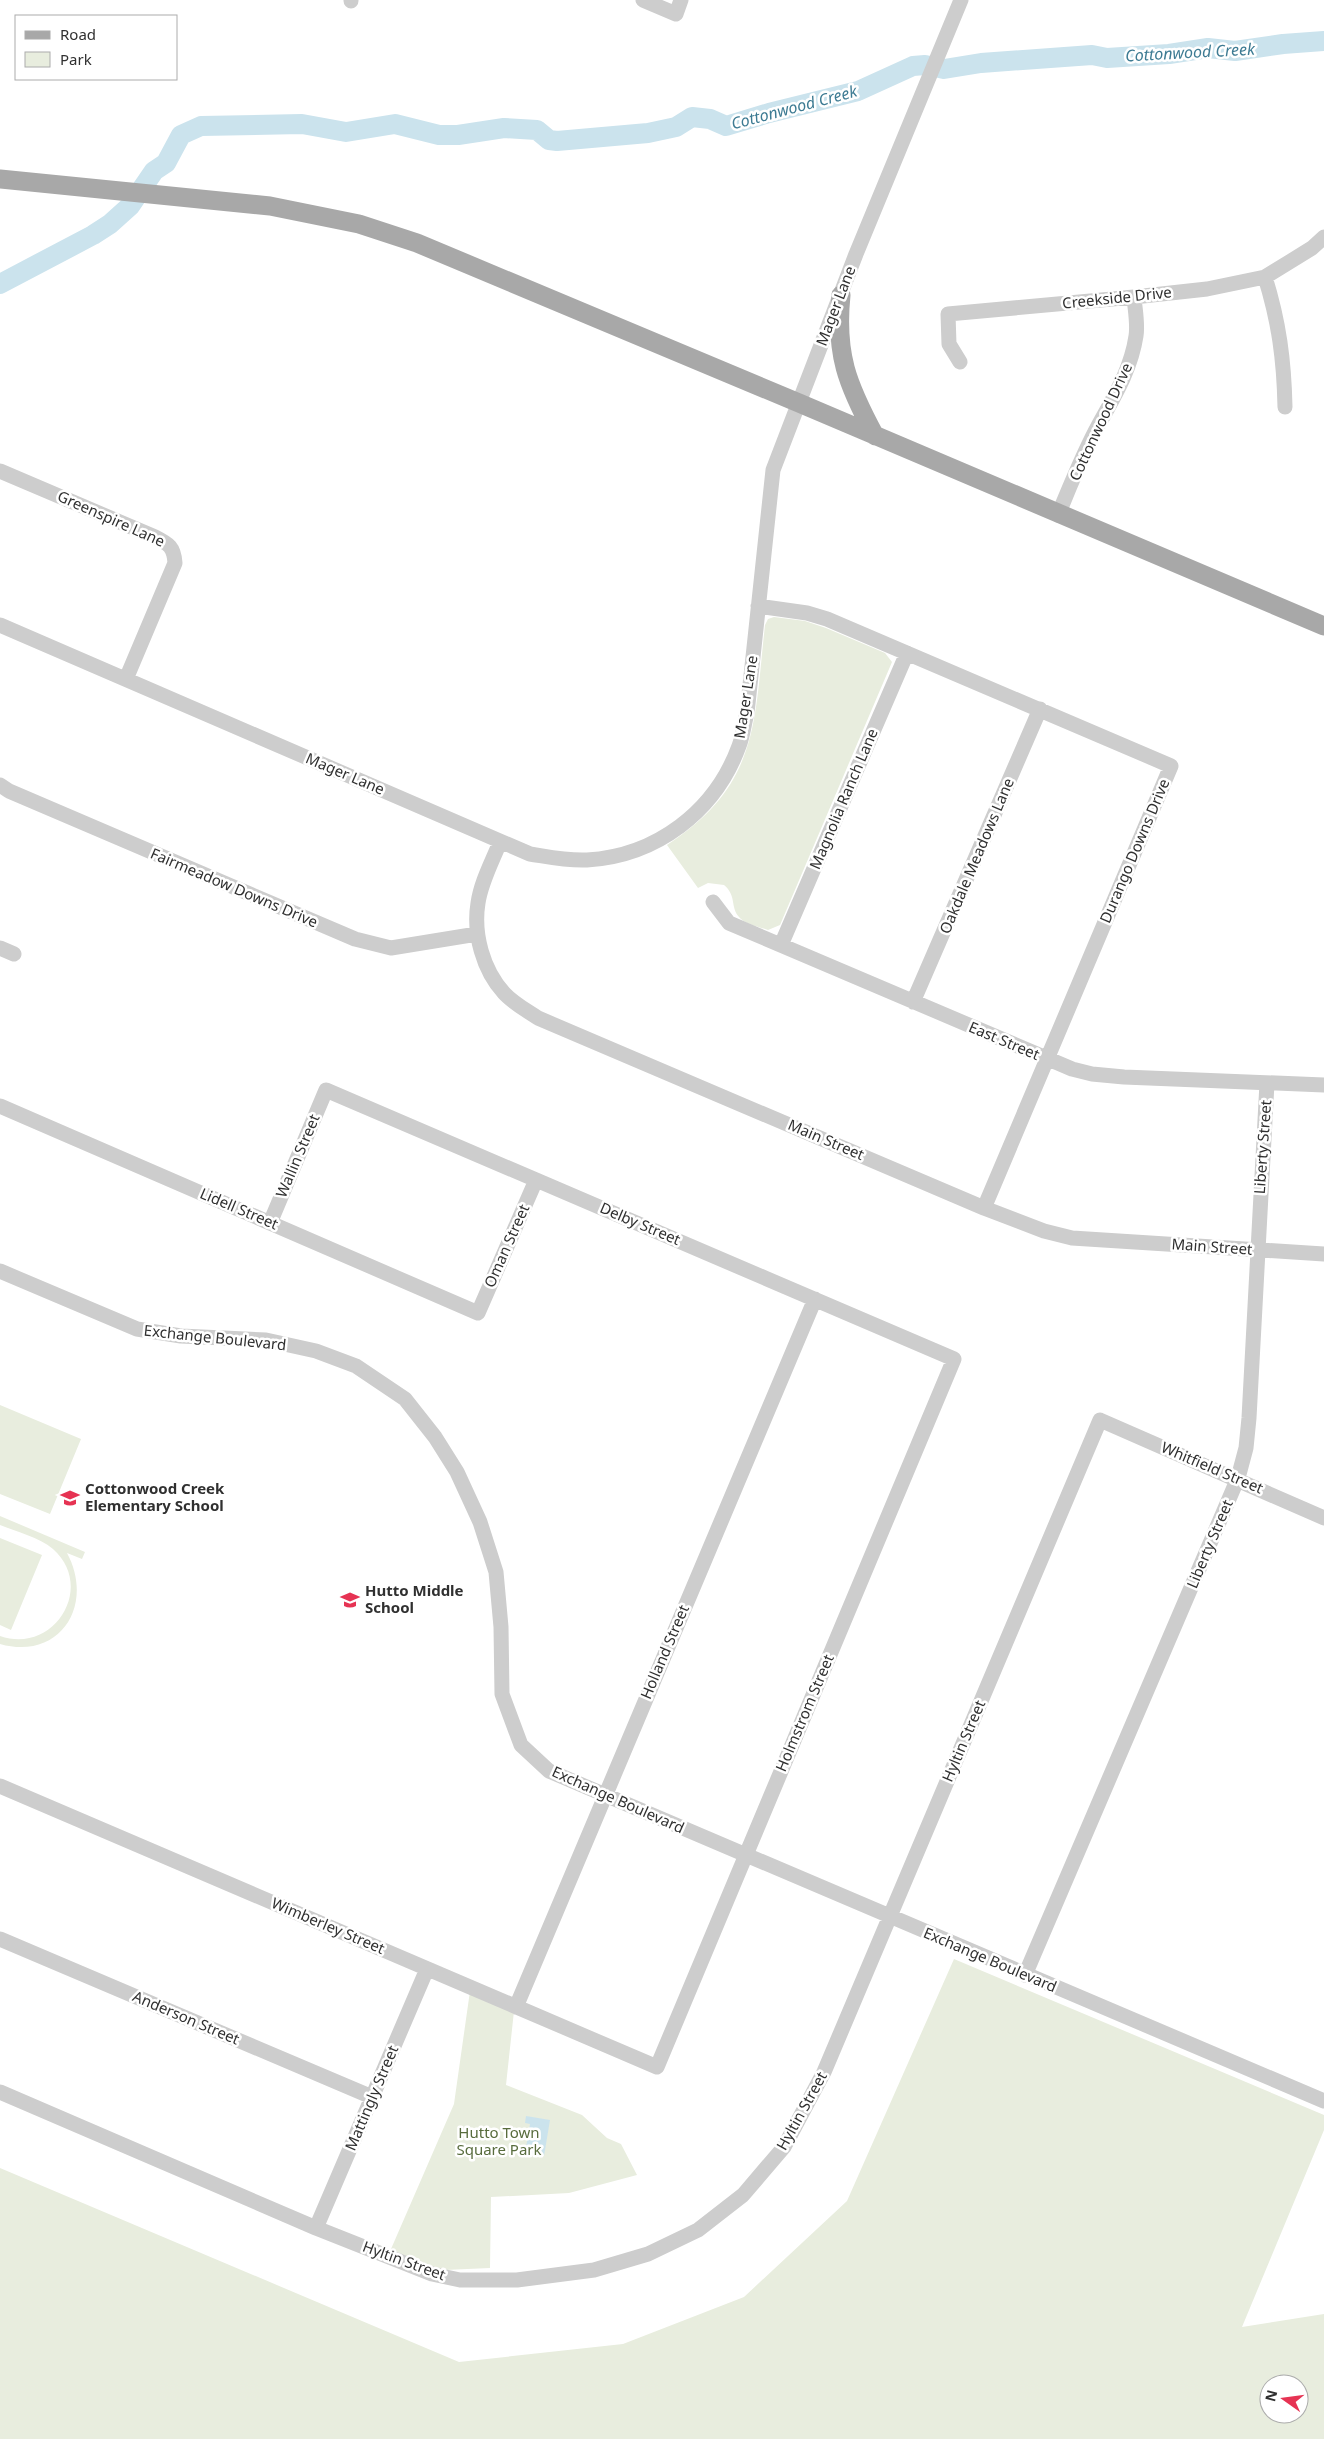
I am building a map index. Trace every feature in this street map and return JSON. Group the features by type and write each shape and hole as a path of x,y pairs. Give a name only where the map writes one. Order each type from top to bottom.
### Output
{"main road":[{"path":"0,179 162,197 270,206 314,214 373,229 416,243 1324,626"},
{"path":"841,295 838,328 842,358 859,406 875,436"}],"street":[{"path":"643,0 679,7"},
{"name":"Mager Lane","path":"0,625 530,854 558,859 586,860 618,856 647,845 685,824 706,802 728,772 739,745 747,713 773,470 841,295 961,0"},
{"name":"Creekside Drive","path":"960,362 949,344 948,314 1208,289 1265,277 1312,248 1324,237"},
{"path":"1265,277 1276,313 1284,362 1284,407"},
{"name":"Cottonwood Drive","path":"1058,515 1077,469 1116,395 1129,365 1137,334 1134,297"},
{"name":"Greenspire Lane","path":"0,471 155,537 170,544 175,552 175,563 126,679"},
{"name":"Durango Downs Drive","path":"758,606 816,616 1040,709 1171,766 1049,1060 984,1208"},
{"name":"Magnolia Ranch Lane","path":"781,945 906,653"},
{"name":"Oakdale Meadows Lane","path":"913,1002 1040,709"},
{"name":"Fairmeadow Downs Drive","path":"0,785 18,795 355,939 391,948 477,934"},
{"name":"Main Street","path":"500,842 486,876 478,903 477,934 485,962 504,993 538,1018 984,1208 1044,1231 1072,1238 1324,1254"},
{"name":"East Street","path":"712,902 729,923 1072,1069 1100,1075 1324,1085"},
{"name":"Liberty Street","path":"1025,1975 1238,1478 1246,1448 1249,1418 1256,1250 1267,1083"},
{"name":"Delby Street","path":"326,1090 954,1358"},
{"name":"Wallin Street","path":"270,1222 326,1090"},
{"name":"Lidell Street","path":"0,1106 478,1313"},
{"name":"Oman Street","path":"478,1313 536,1180"},
{"name":"Exchange Boulevard","path":"0,1271 137,1329 181,1336 266,1340 316,1351 356,1366 405,1399 435,1437 457,1472 480,1522 496,1572 501,1627 502,1694 521,1746 549,1771 1324,2101"},
{"name":"Holland Street","path":"516,2006 815,1299"},
{"name":"Holmstrom Street","path":"657,2067 954,1358"},
{"name":"Whitfield Street","path":"1100,1420 1238,1478 1324,1518"},
{"name":"Hyltin Street","path":"0,2092 316,2228 432,2274 460,2280 517,2280 594,2270 648,2254 698,2230 743,2195 784,2147 824,2072 1100,1420"},
{"name":"Wimberley Street","path":"0,1786 657,2067"},
{"name":"Anderson Street","path":"0,1939 372,2097"},
{"name":"Mattingly Street","path":"316,2228 427,1969"}],"green space":[{"path":"774,617 805,621 826,628 885,653 892,662 780,925 768,930 741,919 736,913 731,893 724,885 708,883 698,888 667,845 697,822 720,799 736,775 746,750 753,722 765,625 768,619"},
{"path":"0,1405 81,1439 50,1514 0,1494"},
{"path":"0,1516 85,1552 82,1559 67,1553 75,1573 77,1592 74,1609 66,1624 55,1636 40,1644 21,1647 0,1644 0,1636 20,1639 37,1636 52,1627 63,1614 69,1598 70,1581 65,1564 53,1549 47,1545 35,1538 0,1525"},
{"path":"0,1538 42,1555 11,1630 0,1625"},
{"path":"954,1959 1324,2115 1324,2130 1242,2327 1324,2314 1324,2439 0,2439 0,2168 459,2362 623,2344 744,2297 847,2201"},
{"name":"Hutto Town Square Park","path":"470,1991 514,2011 506,2085 582,2115 607,2138 621,2144 637,2175 569,2193 491,2197 490,2268 445,2270 416,2261 391,2249 454,2104"}],"water":[{"path":"526,2116 550,2120 544,2156 525,2153 530,2124 525,2123"}],"waterway":[{"name":"Cottonwood Creek","path":"0,284 93,235 110,224 130,206 154,171 166,163 181,135 201,126 302,124 346,132 395,124 439,135 458,135 504,128 537,130 549,140 557,141 648,133 676,127 692,117 710,119 726,126 769,113 858,91 913,66 925,65 944,69 981,63 1092,55 1107,58 1169,54 1208,48 1235,51 1283,44 1324,41"}],"place":[{"name":"Cottonwood Creek Elementary School","path":"70,1498"},
{"name":"Hutto Middle School","path":"350,1600"}]}
